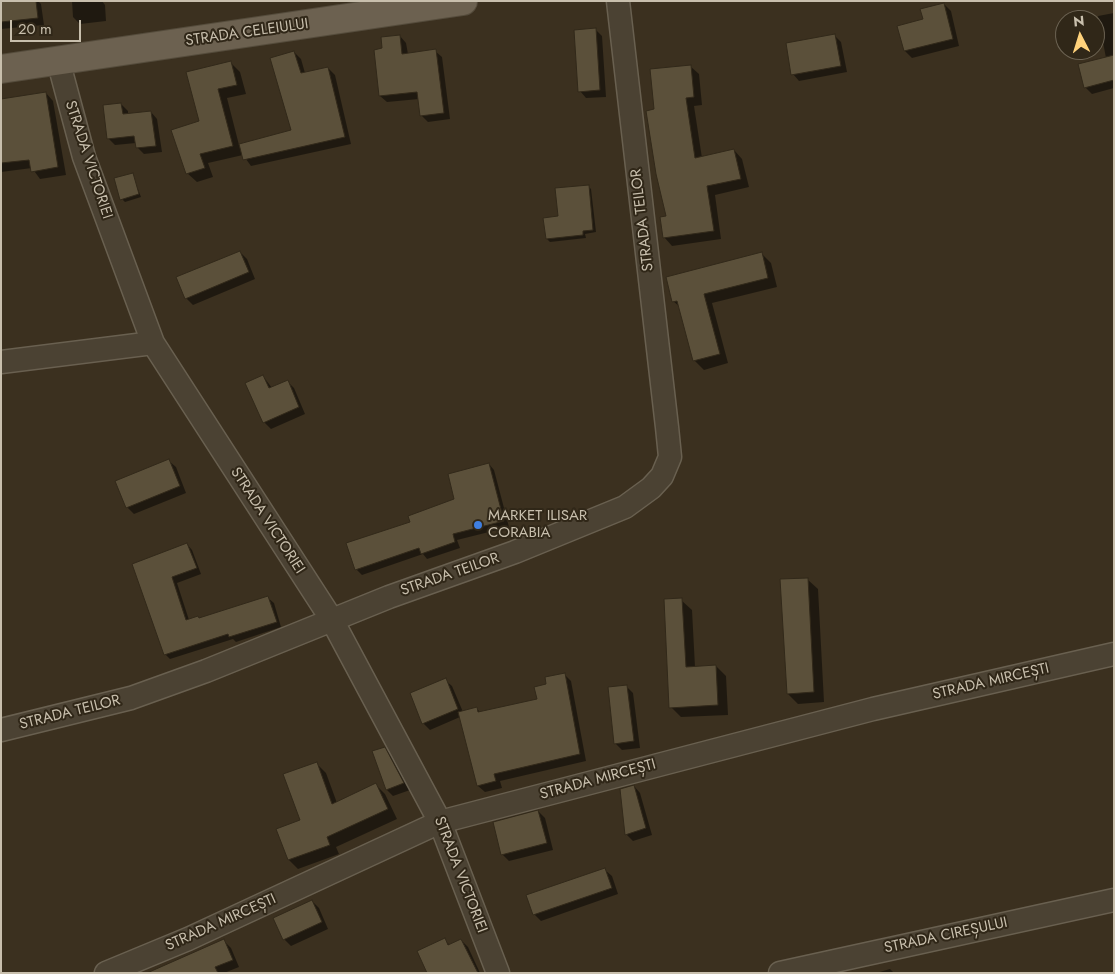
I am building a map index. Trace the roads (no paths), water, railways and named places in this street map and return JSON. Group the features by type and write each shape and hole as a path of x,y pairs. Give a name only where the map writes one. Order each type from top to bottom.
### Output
{"main road":[{"name":"STRADA CELEIULUI","path":"1,68 463,1"}],"street":[{"name":"STRADA TEILOR","path":"1,730 131,698 243,657 389,597 516,552 625,507 662,476 670,457 618,1"},
{"name":"STRADA VICTORIEI","path":"58,60 84,156 153,343 332,620 440,822 498,973"},
{"path":"1,362 153,343"},
{"name":"STRADA MIRCEȘTI","path":"106,973 188,939 440,822 872,708 1114,654"},
{"name":"STRADA CIREȘULUI","path":"780,973 1114,900"}],"place":[{"name":"MARKET ILISAR CORABIA","path":"478,525"}]}
